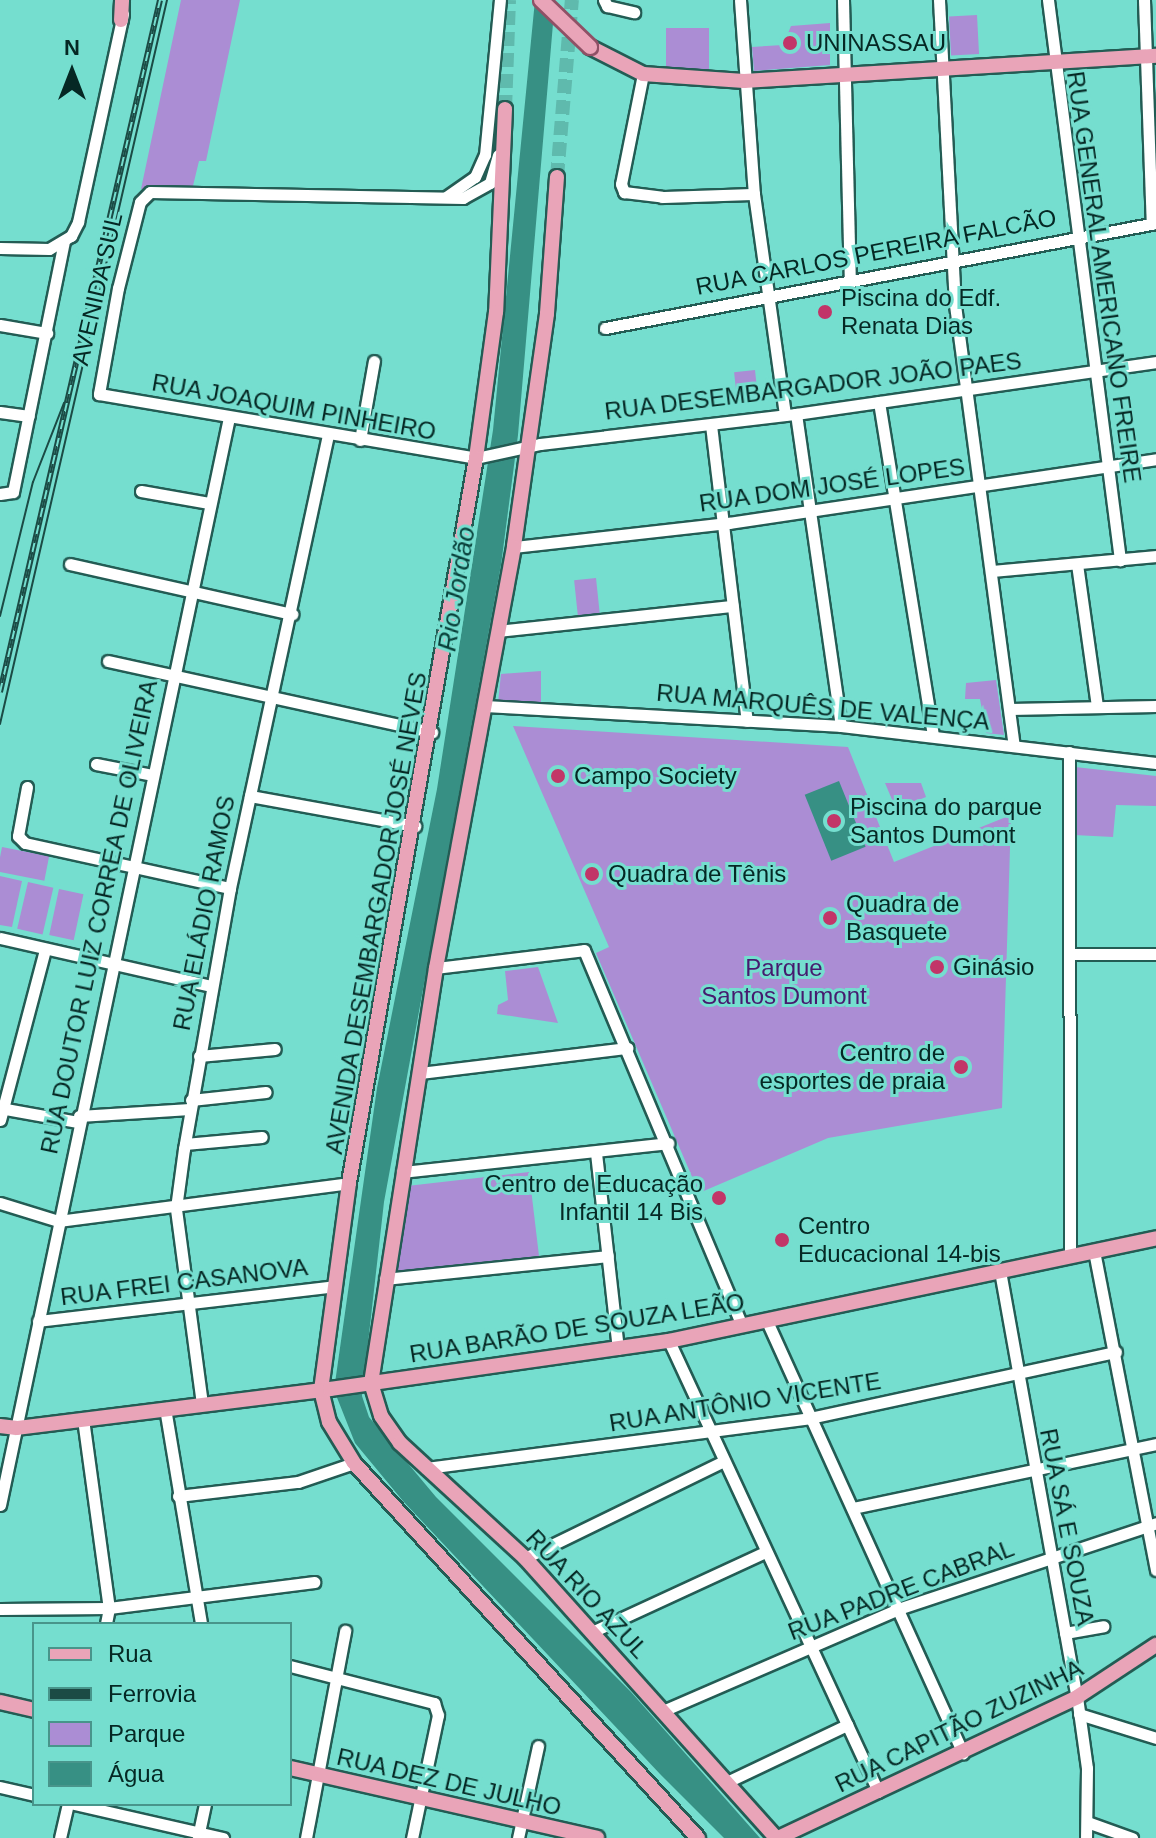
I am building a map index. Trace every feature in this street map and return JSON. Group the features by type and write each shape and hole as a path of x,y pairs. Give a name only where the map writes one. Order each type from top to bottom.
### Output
{"main road":[{"path":"121,20 125,0"},
{"path":"541,0 590,47 643,74 744,81 1152,56"},
{"name":"AVENIDA DESEMBARGADOR JOSÉ NEVES","path":"326,1389 335,1286 349,1183 481,457 496,312 505,115"},
{"path":"368,1383 436,968 514,547 547,314 557,177"},
{"name":"RUA BARÃO DE SOUZA LEÃO","path":"0,1426 17,1428 326,1389 669,1341 1156,1238"},
{"name":"RUA RIO AZUL","path":"368,1383 389,1430 525,1558 594,1631 777,1838"},
{"path":"326,1389 329,1422 354,1463 698,1838"},
{"name":"RUA CAPITÃO ZUZINHA","path":"777,1838 1077,1697 1156,1645"},
{"path":"0,1702 32,1710"},
{"name":"RUA DEZ DE JULHO","path":"292,1768 597,1838"}],"street":[{"path":"444,198 475,177 485,155 500,0"},
{"path":"604,0 607,6 634,12"},
{"path":"740,0 744,81 766,295 812,511 841,726"},
{"path":"843,0 850,280"},
{"path":"939,0 951,261 961,304 966,389 1014,745"},
{"name":"RUA GENERAL AMERICANO FREIRE","path":"1048,0 1053,61 1120,560"},
{"path":"1144,0 1152,56 1154,223"},
{"name":"AVENIDA SUL","path":"6,493 29,416 64,241 78,222 121,20"},
{"path":"643,74 622,189 632,196 754,194"},
{"path":"444,198 469,196 494,175 505,115"},
{"name":"AVENIDA SUL","path":"104,397 97,386 115,302 140,202 150,192 444,198"},
{"name":"RUA CARLOS PEREIRA FALCÃO","path":"605,328 1154,223"},
{"path":"0,248 42,251 64,241"},
{"path":"0,325 47,333"},
{"path":"360,440 374,361"},
{"name":"RUA DESEMBARGADOR JOÃO PAES","path":"481,457 526,446 790,415 1156,362"},
{"name":"RUA JOAQUIM PINHEIRO","path":"104,397 328,436 481,457"},
{"path":"879,402 933,735"},
{"path":"0,412 29,416"},
{"name":"RUA DOUTOR LUIZ CORREA DE OLIVEIRA","path":"0,1505 190,588 229,417"},
{"path":"711,425 747,721"},
{"name":"RUA ELÁDIO RAMOS","path":"202,1404 176,1208 190,1104 230,888 292,614 328,436"},
{"name":"RUA DOM JOSÉ LOPES","path":"514,547 722,524 1156,459"},
{"path":"141,491 209,503"},
{"path":"992,571 1156,556"},
{"path":"70,564 190,588 292,614"},
{"path":"1077,564 1097,706"},
{"path":"498,631 733,606"},
{"path":"108,661 432,732"},
{"name":"RUA MARQUÊS DE VALENÇA","path":"486,706 841,726 1156,763"},
{"path":"1010,709 1156,706"},
{"path":"1069,752 1070,1256"},
{"path":"96,764 152,775"},
{"path":"27,787 21,840 230,888"},
{"path":"250,796 415,826"},
{"path":"0,938 211,986"},
{"path":"45,950 1,1112 79,1119 266,1092"},
{"path":"436,968 584,950 628,1048 742,1325"},
{"path":"1069,954 1156,954"},
{"path":"420,1073 628,1048"},
{"path":"199,1056 275,1049"},
{"path":"185,1144 262,1137"},
{"path":"402,1172 668,1143"},
{"path":"596,1153 618,1349"},
{"path":"0,1203 58,1221 349,1183"},
{"path":"1094,1251 1133,1449 1152,1524 1156,1570"},
{"path":"385,1279 608,1256"},
{"name":"RUA SÁ E SOUZA","path":"1000,1271 1077,1697 1087,1768 1086,1838"},
{"name":"RUA FREI CASANOVA","path":"38,1321 335,1286"},
{"path":"766,1319 963,1753"},
{"path":"669,1341 878,1792"},
{"name":"RUA ANTÔNIO VICENTE","path":"426,1468 810,1418 1116,1352"},
{"path":"165,1408 201,1622"},
{"path":"83,1419 109,1608 106,1622"},
{"path":"853,1508 1156,1444"},
{"path":"525,1558 724,1461"},
{"path":"178,1496 298,1482 354,1463"},
{"name":"RUA PADRE CABRAL","path":"665,1710 898,1609 1152,1524"},
{"path":"594,1631 765,1552"},
{"path":"0,1609 109,1608 314,1582"},
{"path":"1065,1633 1103,1626"},
{"path":"306,1838 345,1631"},
{"path":"292,1666 428,1699 438,1715 412,1838"},
{"path":"1079,1714 1156,1738"},
{"path":"729,1781 847,1725"},
{"path":"518,1838 538,1746"},
{"path":"0,1787 32,1795"},
{"path":"60,1838 68,1806"},
{"path":"82,1806 223,1838"},
{"path":"199,1835 205,1806"},
{"path":"1087,1822 1132,1838"}],"green space":[{"path":"181,0 240,0 206,161 199,161 192,190 141,189"},
{"path":"977,15 979,54 951,55 949,16"},
{"path":"830,23 830,65 754,71 752,47 783,45 791,26"},
{"path":"666,28 709,28 709,75 666,75"},
{"path":"755,370 758,401 737,403 734,372"},
{"path":"596,578 600,615 578,617 574,580"},
{"path":"541,671 541,704 498,703 501,674"},
{"path":"996,680 1004,735 986,733 980,699 965,699 966,683"},
{"name":"Parque Santos Dumont","path":"513,726 848,747 894,862 1011,815 1002,1108 828,1138 699,1193 596,953 609,947"},
{"path":"1075,767 1156,776 1156,806 1116,805 1113,837 1074,835"},
{"path":"885,783 921,783 926,797 896,809"},
{"path":"2,847 49,856 44,881 0,872"},
{"path":"0,876 22,881 12,927 0,925"},
{"path":"28,882 53,888 43,935 17,929"},
{"path":"59,889 83,894 74,940 49,935"},
{"path":"538,967 558,1023 497,1014 498,1005 508,1000 505,971"},
{"path":"529,1172 539,1256 395,1273 407,1186"}],"water":[{"name":"Rio Jordão","path":"535,0 555,0 518,435 501,565 384,1202 362,1396 369,1417 436,1497 631,1692 760,1838 724,1838 660,1774 403,1501 355,1443 334,1390 377,1088 437,789 493,430"},
{"name":"Piscina do parque Santos Dumont","path":"839,781 866,847 831,861 805,795"}],"tunnel":[{"path":"505,109 509,0"},
{"path":"557,177 572,0"}],"tram line":[{"path":"0,724 167,0"},
{"path":"0,616 33,482 64,403"}],"railway":[{"path":"0,692 160,0"}],"place":[{"name":"UNINASSAU","path":"790,43"},
{"name":"Piscina do Edf. Renata Dias","path":"825,312"},
{"name":"Campo Society","path":"558,776"},
{"name":"Piscina do parque Santos Dumont","path":"834,821"},
{"name":"Quadra de Tênis","path":"592,874"},
{"name":"Quadra de Basquete","path":"830,918"},
{"name":"Ginásio","path":"937,967"},
{"name":"Centro de esportes de praia","path":"961,1067"},
{"name":"Centro de Educação Infantil 14 Bis","path":"719,1198"},
{"name":"Centro Educacional 14-bis","path":"782,1240"}]}
